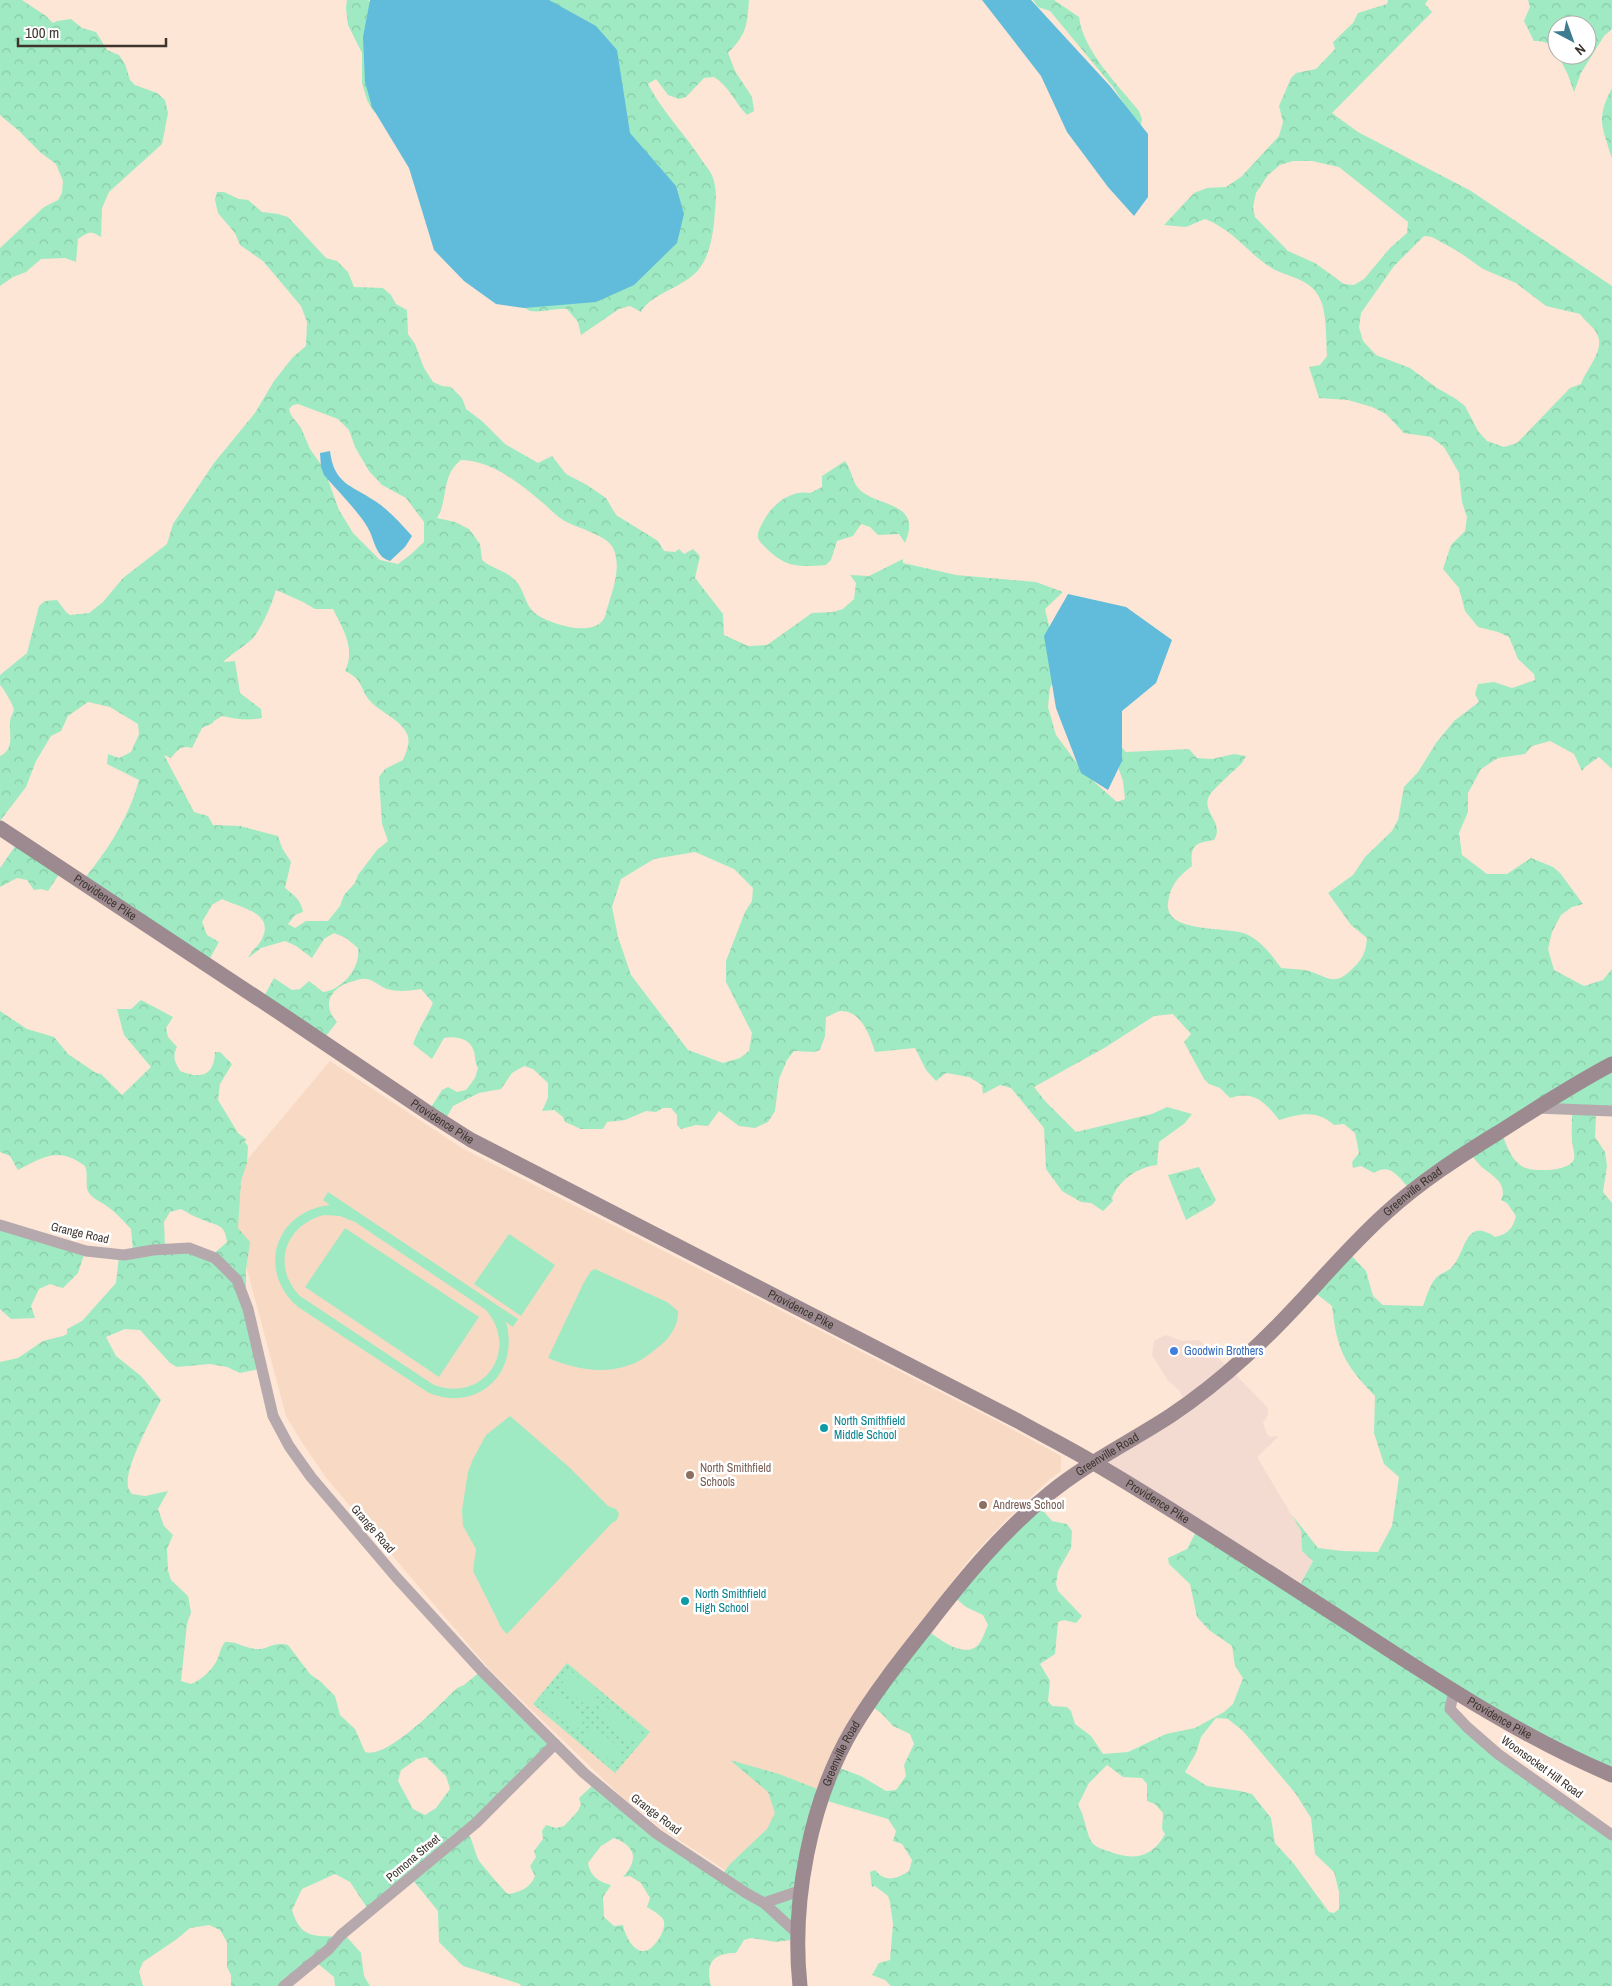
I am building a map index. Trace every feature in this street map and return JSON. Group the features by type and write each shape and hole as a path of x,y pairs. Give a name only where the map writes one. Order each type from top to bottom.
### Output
{"main road":[{"name":"Providence Pike","path":"0,828 471,1140 1018,1421 1093,1462 1454,1691 1550,1747 1612,1774"},
{"name":"Greenville Road","path":"800,1986 799,1935 802,1890 810,1841 829,1776 851,1732 872,1699 972,1569 1014,1524 1052,1491 1093,1462 1169,1416 1211,1386 1276,1328 1350,1246 1412,1189 1448,1163 1536,1108 1612,1064"}],"street":[{"path":"1536,1108 1612,1111"},
{"name":"Grange Road","path":"0,1225 86,1251 124,1256 153,1250 189,1248 215,1258 237,1280 248,1309 273,1416 289,1446 311,1477 428,1614 482,1672 584,1774 645,1824 746,1893 764,1903 799,1935"},
{"name":"Woonsocket Hill Road","path":"1454,1691 1450,1709 1467,1727 1498,1754 1612,1835"},
{"name":"Pomona Street","path":"284,1986 329,1949 341,1935 476,1823 555,1744"},
{"path":"764,1903 802,1890"}],"shaded area":[{"name":"North Smithfield Schools","path":"330,1061 462,1148 995,1420 1061,1456 1061,1471 1007,1519 971,1557 883,1672 809,1813 763,1895 664,1830 623,1798 490,1670 327,1479 286,1416 225,1186"},
{"path":"1165,1335 1183,1341 1199,1340 1268,1408 1268,1415 1263,1423 1267,1434 1270,1437 1279,1436 1257,1457 1301,1531 1302,1551 1313,1560 1297,1590 1109,1472 1103,1458 1186,1405 1179,1390 1168,1381 1152,1355 1154,1341"}],"green space":[{"path":"0,0 22,0 53,23 71,19 82,28 96,32 107,50 119,55 125,64 130,80 135,85 157,93 165,100 168,113 162,144 109,192 102,208 101,237 95,233 90,233 78,239 76,262 65,258 41,259 26,272 13,277 0,286 0,248 44,207 58,200 62,193 63,181 56,164 41,153 0,115"},
{"path":"347,0 368,0 373,5 376,0 749,0 745,29 728,53 735,71 752,97 754,111 747,115 724,85 714,77 704,78 686,97 679,99 668,95 656,79 648,84 709,170 715,183 716,200 710,248 699,269 693,276 652,300 641,312 630,306 619,309 581,335 578,322 567,309 530,311 471,277 402,121 374,112 367,100 362,83 362,53 348,25"},
{"path":"1033,0 1054,0 1079,17 1087,43 1094,55 1139,111 1142,119 1140,128 1113,87 1050,11 1038,7"},
{"path":"1388,0 1428,0 1425,4 1432,12 1332,113 1358,132 1471,191 1612,286 1612,769 1599,757 1582,771 1574,754 1550,741 1532,746 1525,754 1498,758 1481,769 1468,793 1468,812 1459,833 1462,855 1487,874 1507,874 1531,858 1553,867 1560,873 1583,904 1572,907 1561,915 1552,932 1548,949 1554,970 1584,986 1603,980 1612,969 1612,1111 1596,1113 1595,1137 1605,1152 1607,1166 1603,1192 1612,1203 1612,1775 1457,1694 1451,1709 1466,1727 1612,1835 1612,1986 891,1986 885,1980 872,1975 879,1963 890,1960 893,1924 888,1896 875,1886 872,1887 870,1872 875,1870 883,1877 896,1878 909,1871 912,1860 902,1844 893,1841 896,1831 888,1819 824,1800 798,1939 776,1942 751,1938 744,1940 736,1953 728,1953 716,1957 710,1965 709,1978 711,1986 521,1986 520,1984 463,1966 439,1942 438,1911 412,1879 370,1912 350,1882 335,1874 302,1889 292,1910 300,1927 310,1934 341,1937 345,1935 361,1953 364,1976 370,1986 335,1986 334,1977 317,1963 282,1986 231,1986 231,1975 227,1967 227,1942 220,1930 209,1925 190,1928 143,1962 139,1972 143,1986 0,1986 0,1362 18,1358 43,1341 67,1334 67,1329 82,1321 116,1283 119,1256 133,1251 131,1229 106,1205 89,1193 85,1166 67,1156 59,1155 44,1158 18,1170 10,1156 0,1152 0,1011 27,1029 54,1037 68,1054 96,1073 101,1074 122,1095 151,1067 124,1035 117,1009 131,1009 141,1000 173,1017 166,1028 168,1037 177,1047 175,1059 180,1071 194,1075 205,1074 212,1067 215,1052 220,1052 232,1064 220,1084 218,1100 238,1133 247,1140 244,1141 248,1146 247,1163 241,1181 238,1228 250,1242 246,1270 246,1302 259,1369 240,1373 227,1367 210,1364 177,1367 170,1363 140,1330 125,1329 106,1337 116,1356 141,1376 161,1400 134,1456 130,1468 128,1487 132,1494 145,1496 168,1491 158,1509 164,1526 173,1535 167,1549 168,1570 171,1580 188,1596 191,1612 187,1624 181,1681 191,1684 205,1675 216,1662 225,1642 256,1649 278,1644 288,1645 310,1674 335,1696 340,1715 355,1729 365,1752 375,1752 400,1739 427,1717 457,1688 464,1685 481,1671 554,1743 468,1833 479,1861 508,1894 524,1889 533,1880 535,1876 530,1866 536,1857 534,1851 543,1839 542,1831 546,1825 556,1828 564,1826 578,1811 581,1804 579,1798 594,1784 721,1876 730,1864 767,1829 775,1813 768,1792 730,1760 779,1774 825,1792 837,1767 861,1776 886,1791 896,1790 906,1776 904,1765 914,1744 910,1734 893,1726 870,1705 927,1630 958,1649 971,1649 979,1644 988,1625 983,1615 966,1607 953,1596 1039,1506 1052,1521 1067,1524 1072,1531 1071,1548 1058,1571 1056,1584 1058,1591 1082,1616 1076,1623 1064,1620 1058,1622 1055,1654 1040,1664 1050,1681 1048,1701 1052,1706 1067,1707 1071,1711 1075,1724 1091,1736 1103,1754 1128,1752 1166,1734 1195,1728 1224,1712 1233,1704 1243,1678 1235,1666 1232,1646 1209,1630 1197,1617 1190,1584 1169,1564 1168,1558 1187,1549 1198,1528 1297,1590 1313,1561 1302,1551 1301,1531 1292,1515 1318,1548 1378,1552 1392,1526 1399,1477 1384,1464 1374,1433 1375,1396 1356,1375 1344,1356 1336,1334 1332,1306 1313,1291 1347,1251 1366,1271 1373,1296 1383,1305 1423,1306 1434,1281 1452,1267 1472,1233 1477,1231 1485,1232 1495,1237 1500,1236 1509,1230 1515,1220 1516,1216 1507,1203 1501,1200 1503,1190 1499,1181 1481,1167 1470,1153 1411,1190 1390,1170 1380,1170 1374,1173 1361,1166 1353,1168 1352,1162 1359,1153 1355,1133 1344,1124 1334,1125 1321,1117 1308,1114 1279,1120 1258,1099 1246,1096 1230,1098 1220,1088 1209,1084 1204,1079 1184,1042 1191,1034 1173,1014 1154,1016 1106,1047 1034,1087 1045,1101 1076,1132 1152,1114 1167,1107 1192,1114 1185,1123 1159,1142 1157,1165 1143,1168 1124,1180 1115,1191 1112,1198 1113,1201 1103,1211 1091,1203 1081,1202 1062,1191 1046,1169 1044,1128 1011,1088 1000,1085 983,1094 982,1085 969,1077 946,1073 936,1081 926,1070 915,1048 875,1052 868,1032 860,1020 848,1012 841,1011 826,1017 825,1036 820,1050 814,1052 794,1051 787,1060 779,1079 775,1111 768,1122 755,1128 739,1126 719,1111 708,1126 696,1125 681,1129 677,1125 677,1115 671,1108 663,1108 656,1112 646,1111 625,1120 607,1122 603,1129 581,1129 565,1122 563,1117 554,1110 542,1111 548,1098 548,1083 533,1069 524,1066 512,1073 501,1089 479,1093 453,1106 444,1122 428,1112 442,1090 448,1087 457,1092 466,1090 475,1078 478,1068 474,1051 465,1040 452,1037 444,1038 432,1059 413,1044 433,1003 421,989 391,990 371,980 364,979 346,983 334,991 331,997 329,1009 337,1022 322,1041 262,1000 274,978 292,990 300,989 309,981 323,992 337,987 344,982 354,970 358,955 358,948 346,938 334,933 324,939 312,958 296,946 285,941 261,948 248,958 262,939 265,930 264,923 254,912 222,899 212,905 202,922 207,935 219,942 208,962 84,879 117,832 135,794 139,780 107,764 108,754 119,758 131,752 139,734 138,724 110,707 88,702 68,716 61,731 51,736 36,761 26,787 0,821 0,756 8,749 10,720 14,710 0,685 0,675 27,653 39,606 45,601 57,600 70,615 89,613 103,602 123,578 167,544 173,524 214,463 255,413 274,381 293,357 306,346 307,322 301,306 263,261 240,245 235,233 218,213 215,200 217,192 224,192 239,199 248,200 262,212 288,217 326,258 337,261 348,272 354,287 383,288 391,295 396,304 407,310 408,334 415,344 424,368 433,382 451,387 462,398 466,409 482,421 505,444 538,463 552,456 566,474 606,498 616,515 658,541 664,551 675,552 679,549 684,554 693,549 700,556 695,578 723,614 724,635 748,646 767,645 812,613 833,612 843,609 854,599 856,583 850,575 869,576 903,559 903,563 956,575 1036,582 1063,592 1045,609 1051,634 1056,676 1050,688 1048,707 1056,735 1085,774 1117,802 1125,799 1123,781 1117,764 1116,741 1126,752 1189,749 1197,758 1212,759 1234,754 1246,756 1242,763 1209,796 1208,808 1217,828 1217,834 1214,840 1202,842 1193,849 1192,866 1179,877 1171,891 1168,903 1169,913 1176,920 1186,924 1246,934 1261,944 1281,968 1305,970 1330,979 1340,978 1362,958 1367,938 1351,925 1328,893 1353,875 1365,857 1392,831 1398,820 1404,787 1418,772 1436,743 1454,721 1479,702 1475,694 1478,684 1494,682 1512,688 1535,680 1534,674 1518,659 1509,637 1478,627 1465,611 1459,588 1443,569 1451,545 1465,531 1467,517 1462,502 1459,473 1444,447 1431,437 1404,433 1386,414 1372,407 1348,400 1319,398 1309,367 1320,365 1327,356 1326,327 1320,299 1311,287 1270,267 1215,223 1205,219 1186,227 1164,225 1194,193 1207,188 1226,187 1241,177 1279,136 1283,122 1279,106 1291,78 1296,73 1316,69 1335,49 1333,42 1353,23 1358,13 1387,4","holes":["1293,161 1312,161 1339,167 1408,222 1407,233 1390,248 1364,279 1354,285 1344,284 1315,263 1288,251 1255,217 1253,207 1256,193 1268,175 1280,165","1424,236 1432,237 1459,252 1483,269 1516,283 1546,306 1580,314 1598,336 1599,348 1581,384 1570,388 1517,443 1504,447 1487,441 1478,431 1465,406 1456,399 1410,368 1376,355 1363,341 1359,327 1361,313 1394,266","298,404 338,419 349,430 355,447 369,471 382,485 406,498 424,522 424,542 410,555 398,564 380,560 353,533 339,510 324,469 310,449 301,428 291,415 289,409 293,405","461,460 484,464 515,481 563,520 606,540 614,550 617,564 616,578 603,620 589,628 580,628 560,625 536,614 529,606 518,583 507,574 482,560 480,544 469,529 455,522 437,518 441,511 447,481 454,467","276,590 315,609 333,609 349,647 348,663 345,671 356,678 365,694 376,707 404,729 408,740 408,747 403,760 385,769 379,777 382,824 388,841 377,850 358,875 355,883 344,895 340,906 328,921 306,921 295,928 288,924 295,915 303,912 299,901 285,888 291,862 282,848 278,836 240,826 213,825 208,816 194,812 164,755 171,758 182,748 192,748 202,728 222,716 242,719 262,718 261,709 240,693 235,661 223,662 254,637","695,852 734,869 753,888 752,901 745,912 726,961 726,982 752,1033 749,1051 740,1058 723,1063 688,1050 631,975 618,937 612,907 621,879 654,859","1541,1108 1572,1113 1574,1159 1571,1163 1559,1169 1528,1169 1515,1161 1502,1134","181,1209 197,1218 220,1226 225,1232 227,1242 210,1257 165,1248 164,1222 170,1212","1216,1718 1228,1719 1243,1731 1296,1794 1311,1818 1315,1854 1334,1872 1339,1892 1339,1909 1334,1913 1329,1912 1294,1864 1275,1843 1271,1818 1252,1794 1207,1786 1185,1772 1196,1753 1201,1737","426,1757 446,1776 450,1789 436,1808 425,1815 413,1809 398,1781 401,1770 417,1759","1107,1765 1123,1777 1142,1778 1147,1784 1147,1801 1155,1804 1163,1813 1162,1829 1165,1834 1153,1849 1140,1856 1116,1854 1098,1848 1092,1843 1078,1805 1089,1783","614,1838 631,1850 633,1860 623,1877 630,1876 641,1883 650,1898 647,1907 660,1915 664,1923 663,1932 651,1948 643,1951 635,1948 628,1939 623,1925 614,1926 604,1917 603,1897 611,1885 596,1878 588,1863 601,1846"]},
{"path":"1528,0 1612,0 1612,29 1604,36 1597,47 1597,15 1547,15 1547,43 1534,41 1524,21 1530,7"},
{"path":"1563,65 1586,65 1574,92"},
{"path":"1612,88 1612,159 1602,124 1602,116"},
{"path":"845,461 856,485 861,491 898,508 904,513 908,520 909,530 905,543 899,534 878,535 870,527 861,524 853,536 837,541 831,560 826,565 793,565 773,555 761,543 758,537 758,532 770,511 788,496 803,492 810,493 822,487 822,476"},
{"path":"20,839 64,867 48,891 34,890 27,880 17,878 0,887 0,868"},
{"path":"1199,1167 1216,1200 1212,1205 1186,1220 1168,1175"},
{"path":"328,1192 518,1319 513,1327 506,1322 509,1341 507,1357 501,1372 491,1384 479,1393 464,1398 447,1398 429,1393 298,1307 285,1293 278,1277 275,1260 278,1245 285,1230 296,1218 311,1210 330,1205 323,1200","holes":["324,1215 340,1216 355,1222 486,1310 496,1325 499,1341 498,1356 491,1369 481,1380 468,1386 452,1389 434,1385 300,1296 291,1284 286,1272 286,1248 300,1228 311,1220"]},
{"path":"0,1225 85,1252 78,1273 63,1288 50,1284 39,1289 31,1306 35,1318 11,1319 0,1309"},
{"path":"345,1228 479,1317 439,1377 305,1287"},
{"path":"509,1234 555,1265 521,1316 474,1284"},
{"path":"595,1269 667,1302 678,1311 676,1325 665,1342 645,1358 628,1366 616,1369 593,1370 570,1366 548,1358 584,1282 591,1271"},
{"path":"510,1416 569,1467 608,1506 616,1509 619,1514 617,1520 612,1523 507,1634 502,1629 473,1571 476,1549 463,1526 462,1510 468,1472 473,1459 486,1435"},
{"path":"567,1663 650,1732 615,1773 533,1704"},
{"path":"565,1671 569,1675 572,1672 598,1695 596,1697 601,1701 595,1708 590,1705 588,1707 561,1685 563,1682 559,1678"},
{"path":"548,1692 552,1696 554,1693 581,1715 579,1718 583,1722 577,1729 573,1725 571,1728 544,1705 546,1702 542,1699"},
{"path":"606,1706 611,1710 613,1707 640,1729 638,1732 642,1736 636,1743 632,1739 629,1742 603,1719 605,1716 600,1713"},
{"path":"589,1727 593,1730 596,1728 622,1750 620,1753 625,1757 619,1764 614,1760 612,1762 585,1740 587,1737 583,1733"}],"water":[{"path":"370,0 549,0 596,26 617,50 630,133 676,186 684,214 677,243 634,285 596,302 524,308 496,304 464,281 434,250 409,168 372,107 365,82 363,37"},
{"path":"982,0 1031,0 1110,86 1148,134 1148,197 1134,216 1108,187 1067,132 1041,76"},
{"path":"330,451 335,470 340,477 351,487 385,508 412,536 405,547 390,561 379,553 365,524 324,475 321,467 320,453"},
{"path":"1068,594 1126,607 1172,640 1156,683 1122,711 1122,761 1108,790 1081,773 1056,708 1044,636"}],"place":[{"name":"Goodwin Brothers","path":"1174,1351"},
{"name":"North Smithfield Middle School","path":"824,1428"},
{"name":"North Smithfield Schools","path":"690,1475"},
{"name":"Andrews School","path":"983,1505"},
{"name":"North Smithfield High School","path":"685,1601"}]}
